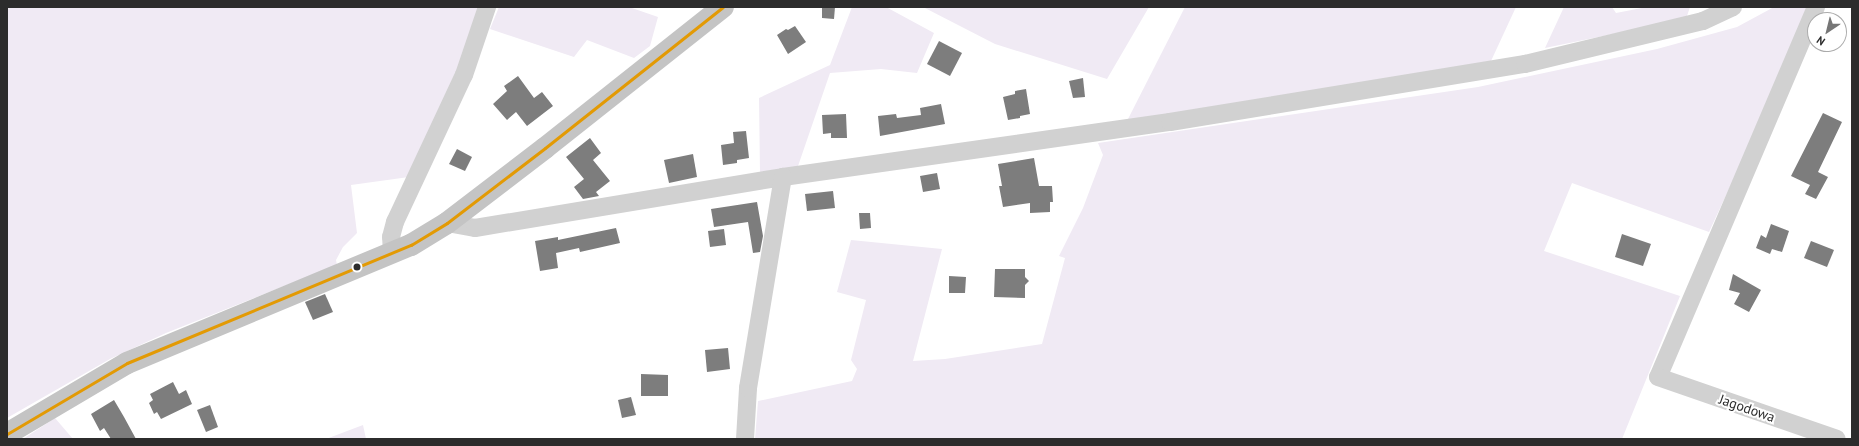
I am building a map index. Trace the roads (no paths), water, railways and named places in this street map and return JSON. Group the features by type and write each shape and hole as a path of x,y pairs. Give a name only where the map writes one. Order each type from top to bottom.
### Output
{"main road":[{"path":"7,434 127,363 411,245 447,223 545,148 723,7"}],"street":[{"path":"392,254 391,237 395,222 464,75 487,7"},
{"path":"447,223 475,228 783,177 1170,122 1525,64 1703,20 1733,7"},
{"name":"Jagodowa","path":"1816,7 1658,377 1837,439"},
{"path":"745,439 748,388 783,177"}]}
